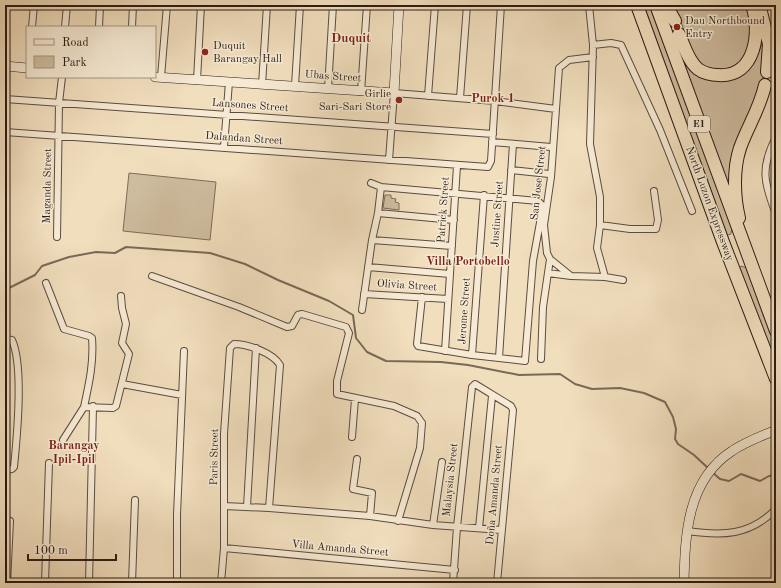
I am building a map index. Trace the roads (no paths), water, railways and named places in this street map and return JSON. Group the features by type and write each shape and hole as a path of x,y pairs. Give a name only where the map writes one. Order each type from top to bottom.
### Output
{"highway":[{"path":"627,5 654,55"},
{"name":"North Luzon Expressway","path":"637,5 654,55 776,379"},
{"name":"North Luzon Expressway","path":"656,5 742,243 776,331"},
{"path":"666,5 675,21"},
{"path":"679,34 689,56 698,69 717,75 733,73 746,63 755,47 756,24 752,5"},
{"path":"760,5 769,44 767,72"},
{"path":"742,243 742,229 738,214 735,186 737,161 744,139 761,101 765,85"}],"street":[{"path":"32,26 34,5"},
{"path":"65,26 67,5"},
{"path":"99,26 100,5"},
{"path":"132,26 133,5"},
{"path":"158,77 167,5"},
{"path":"197,80 201,5"},
{"path":"262,85 267,5"},
{"path":"295,86 300,5"},
{"path":"328,89 333,5"},
{"path":"361,92 367,5"},
{"path":"389,160 399,5"},
{"path":"428,96 435,5"},
{"path":"460,98 467,5"},
{"path":"501,5 492,142 551,147"},
{"path":"589,5 593,45 590,144 600,197 600,225 597,248 605,277"},
{"path":"593,45 611,43 621,45 660,130 692,211"},
{"name":"San Jose Street","path":"550,259 547,253 544,225 551,177 558,72 561,66 569,60 593,57"},
{"path":"5,66 26,68"},
{"name":"Ubas Street","path":"158,77 460,98 556,109"},
{"name":"Maganda Street","path":"57,237 59,103 62,78"},
{"path":"224,148 229,82"},
{"name":"Lansones Street","path":"5,99 493,134"},
{"name":"Dalandan Street","path":"5,132 481,168 488,167 490,165 492,142"},
{"path":"776,137 765,173 765,185 776,214"},
{"name":"Justine Street","path":"499,358 511,198 513,144"},
{"name":"Patrick Street","path":"445,351 457,166"},
{"path":"511,170 549,174"},
{"path":"371,184 381,187 538,200 543,206 533,262 526,359 523,362 445,351 417,345 422,297"},
{"path":"362,310 381,187"},
{"path":"600,225 630,229 656,229 658,220 654,190"},
{"name":"Jerome Street","path":"472,355 484,196"},
{"path":"378,213 454,220"},
{"path":"372,240 452,246"},
{"path":"541,359 543,307 550,259"},
{"path":"550,259 571,276"},
{"path":"368,267 450,274"},
{"path":"548,273 571,276 605,277 623,280"},
{"path":"152,276 239,307 287,327 292,326 298,316 302,314 346,327 349,332 337,381 337,394 394,406 417,416 422,423 420,448 398,522"},
{"path":"46,283 64,329 85,334 92,338 93,350 91,377 84,407 63,440"},
{"name":"Olivia Street","path":"364,294 448,299"},
{"path":"84,407 115,407 129,352 124,349 122,343 126,324 122,308 122,296"},
{"path":"5,339 12,340 17,357 18,393 14,462 12,469 5,470"},
{"name":"Paris Street","path":"221,583 224,548 224,434 230,348 234,344 244,344 256,348"},
{"path":"247,507 256,348"},
{"path":"256,348 280,365 268,508"},
{"path":"177,583 177,515 184,351"},
{"path":"122,384 182,395"},
{"name":"Malaysia Street","path":"453,583 457,527 472,385 477,384 492,396"},
{"path":"479,528 492,396"},
{"name":"Doña Amanda Street","path":"492,396 512,408 497,583"},
{"path":"352,437 355,399"},
{"path":"89,583 93,406"},
{"path":"684,583 688,530 692,504 707,475 719,461 740,446 776,430"},
{"path":"357,459 353,489 372,493 370,516"},
{"path":"433,525 442,462"},
{"path":"45,583 49,463"},
{"path":"132,583 135,500"},
{"path":"224,506 370,516 398,522 501,530"},
{"path":"688,530 717,534 731,533 758,524 776,509"},
{"path":"7,583 10,521"},
{"name":"Villa Amanda Street","path":"224,548 455,570"}],"waterway":[{"path":"5,290 35,275 42,266 69,257 96,252 115,253 126,247 210,253 245,264 278,280 329,301 353,315 356,338 367,352 386,361 441,362 468,365 519,375 560,374 575,384 592,389 620,388 644,393 665,402 673,417 676,429 675,439 678,444 694,455 709,469"},
{"path":"712,472 720,479 729,481 741,474 760,481 769,476 776,475"}],"place":[{"name":"Dau Northbound Entry","path":"677,27"},
{"name":"Duquit Barangay Hall","path":"205,52"},
{"name":"Girlie Sari-Sari Store","path":"399,100"}],"district":[{"name":"Duquit","path":"351,38"},
{"name":"Purok 1","path":"493,99"},
{"name":"Villa Portobello","path":"468,262"},
{"name":"Barangay Ipil-Ipil","path":"74,453"}]}
